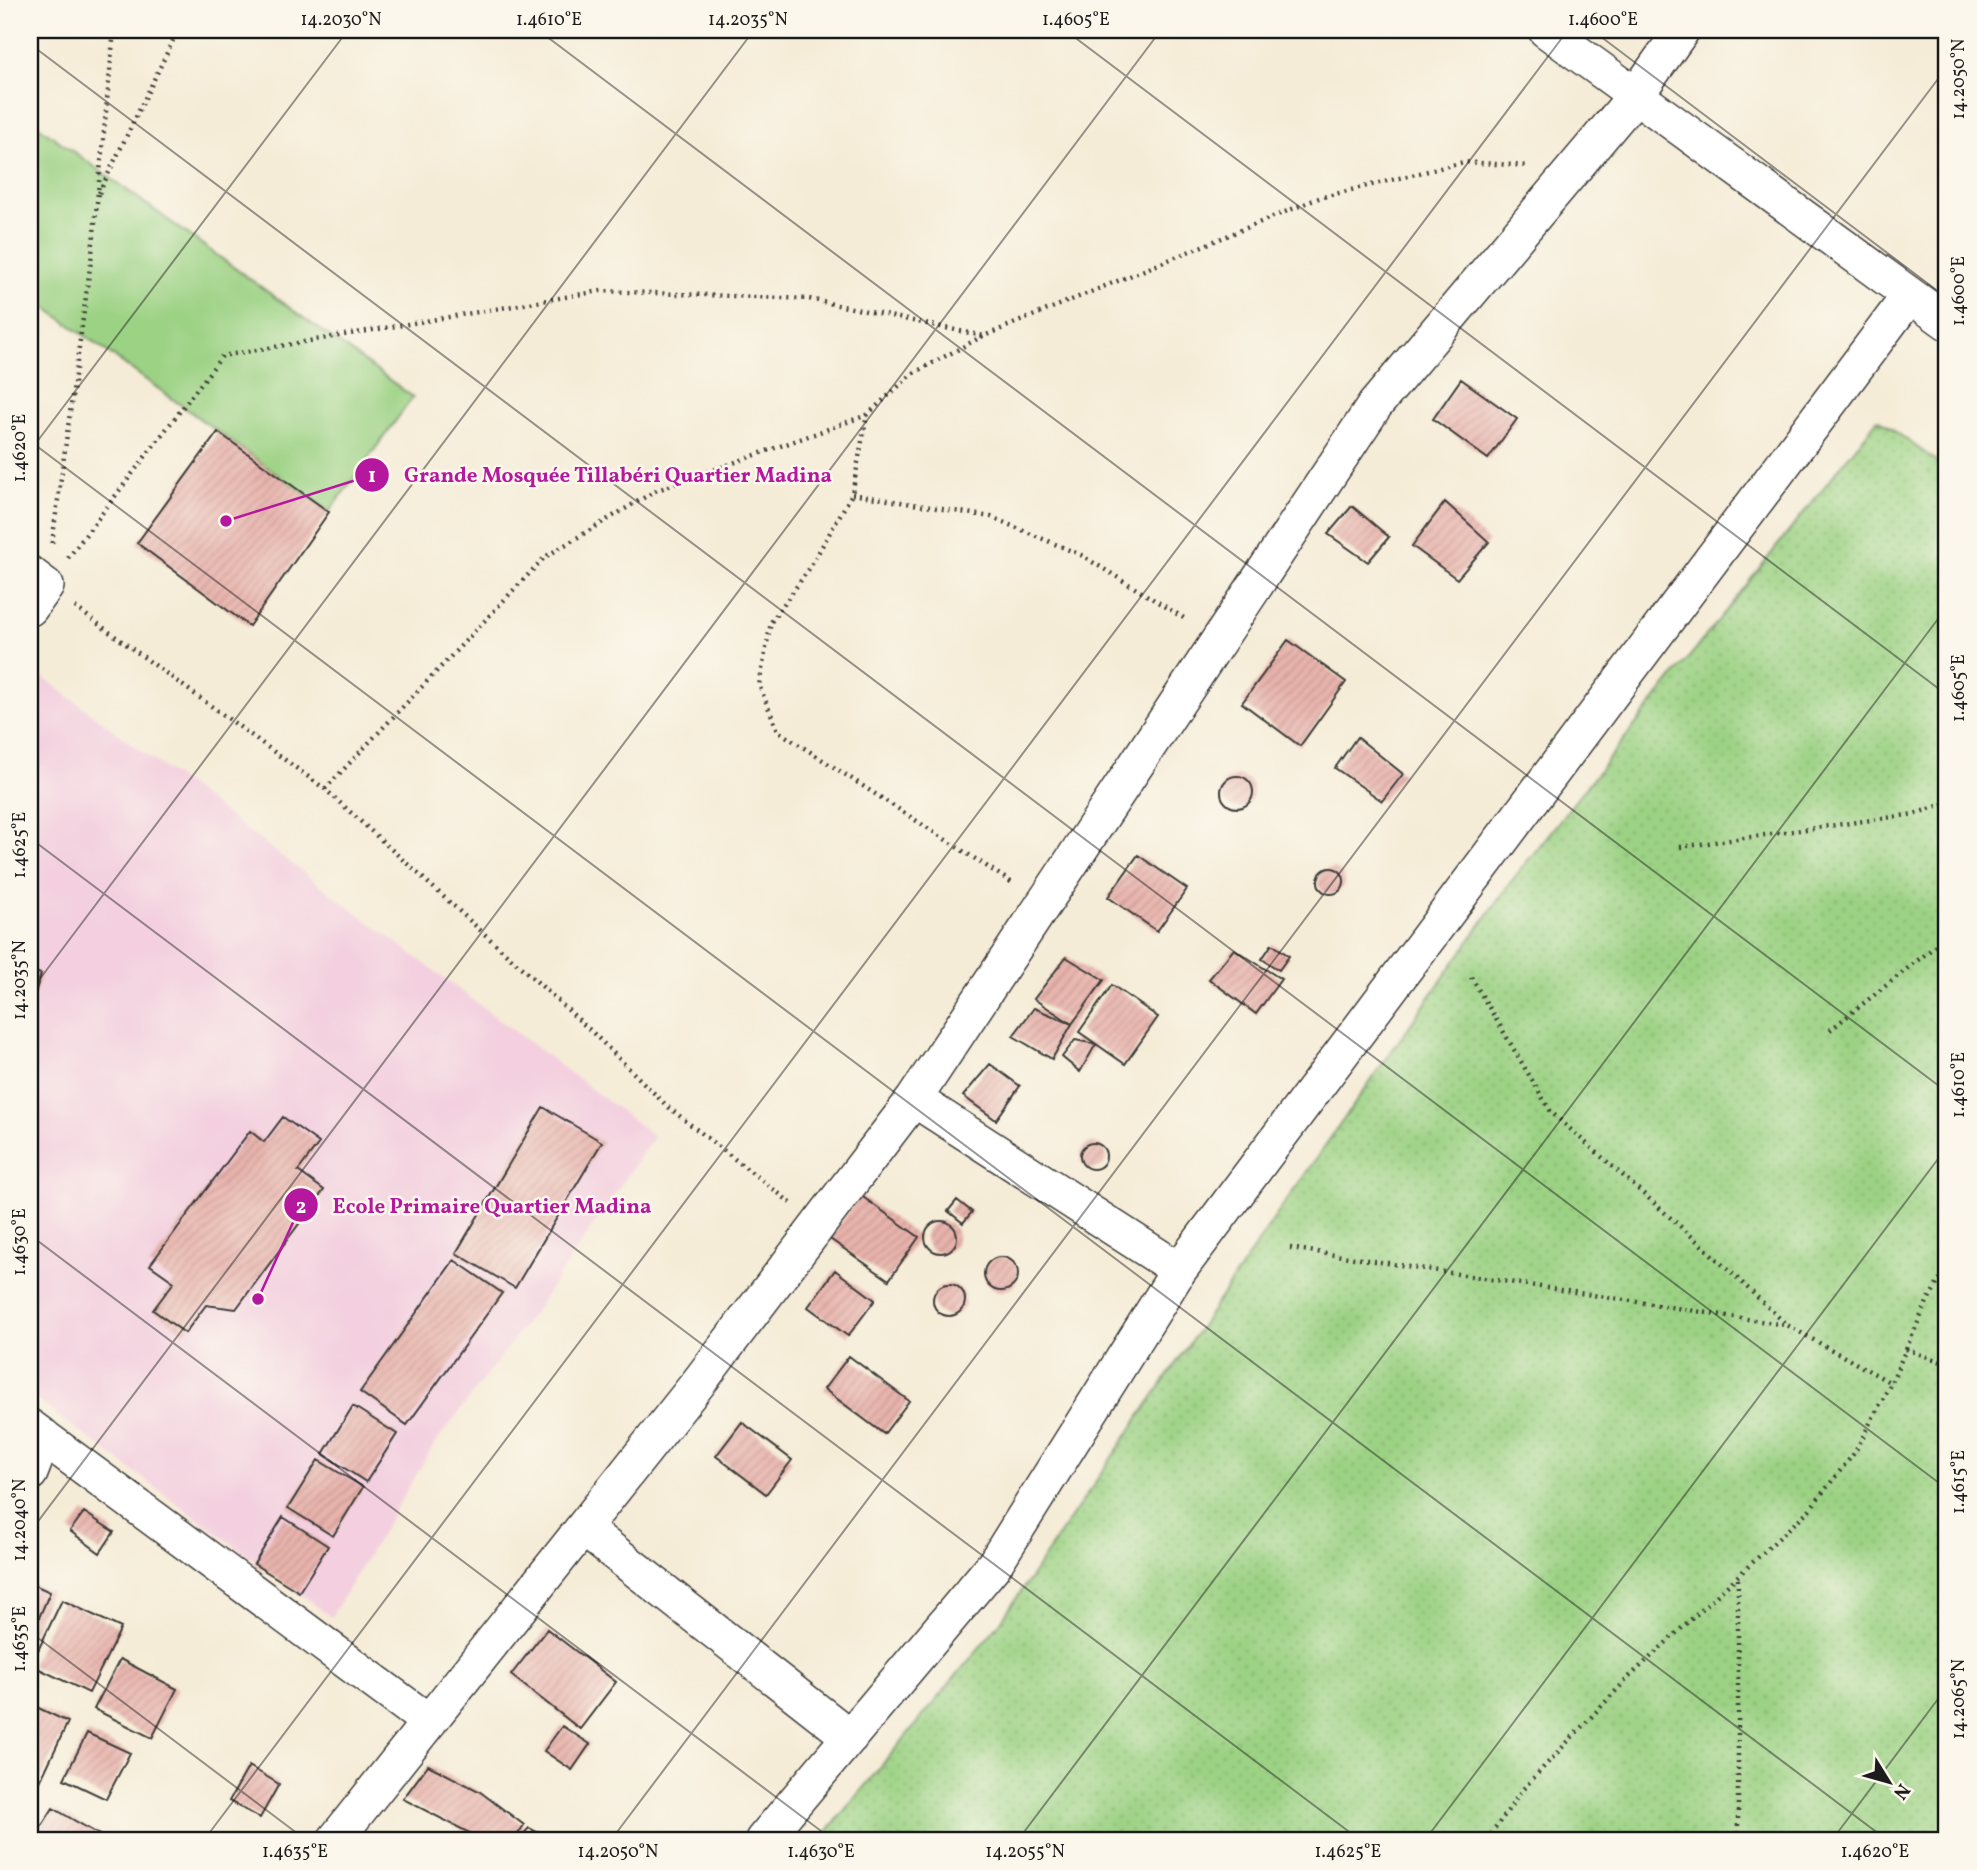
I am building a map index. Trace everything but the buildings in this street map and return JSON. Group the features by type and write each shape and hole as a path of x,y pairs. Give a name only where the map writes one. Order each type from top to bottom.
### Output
{"street":[{"path":"1546,30 1947,322"},
{"path":"335,1840 583,1528 914,1099 1375,405 1636,95 1682,30"},
{"path":"763,1840 994,1565 1179,1270 1910,295"},
{"path":"914,1099 1179,1270"},
{"path":"30,1473 37,1432 429,1722"},
{"path":"583,1528 850,1737"}],"path":[{"path":"35,590 92,253 114,30"},
{"path":"97,197 178,30"},
{"path":"325,789 545,557 655,491 867,415 912,374 984,336 1319,198 1464,162 1574,169"},
{"path":"35,590 222,356 600,291 809,299 984,336"},
{"path":"867,415 852,494 809,569 771,622 759,685 778,731 1044,904"},
{"path":"852,494 991,517 1081,555 1220,640"},
{"path":"35,590 325,789 590,1030 668,1107 819,1224"},
{"path":"1680,847 1914,814 1947,803"},
{"path":"1830,1030 1947,937"},
{"path":"1472,977 1551,1112 1787,1325 1891,1383"},
{"path":"1290,1248 1787,1325"},
{"path":"1487,1840 1523,1789 1629,1677 1810,1510 1855,1452 1891,1383 1927,1302 1947,1267"},
{"path":"1906,1349 1947,1364"},
{"path":"1738,1576 1738,1840"}],"shaded area":[{"path":"35,671 654,1136 538,1307 434,1445 331,1617 30,1395 30,678"}],"green space":[{"path":"30,120 413,397 329,512 30,296"},
{"path":"1878,419 1947,469 1947,1840 820,1840 999,1624 1284,1204 1510,883"}],"place":[{"name":"Grande Mosquée Tillabéri Quartier Madina","path":"226,521"},
{"name":"Ecole Primaire Quartier Madina","path":"258,1299"}]}
